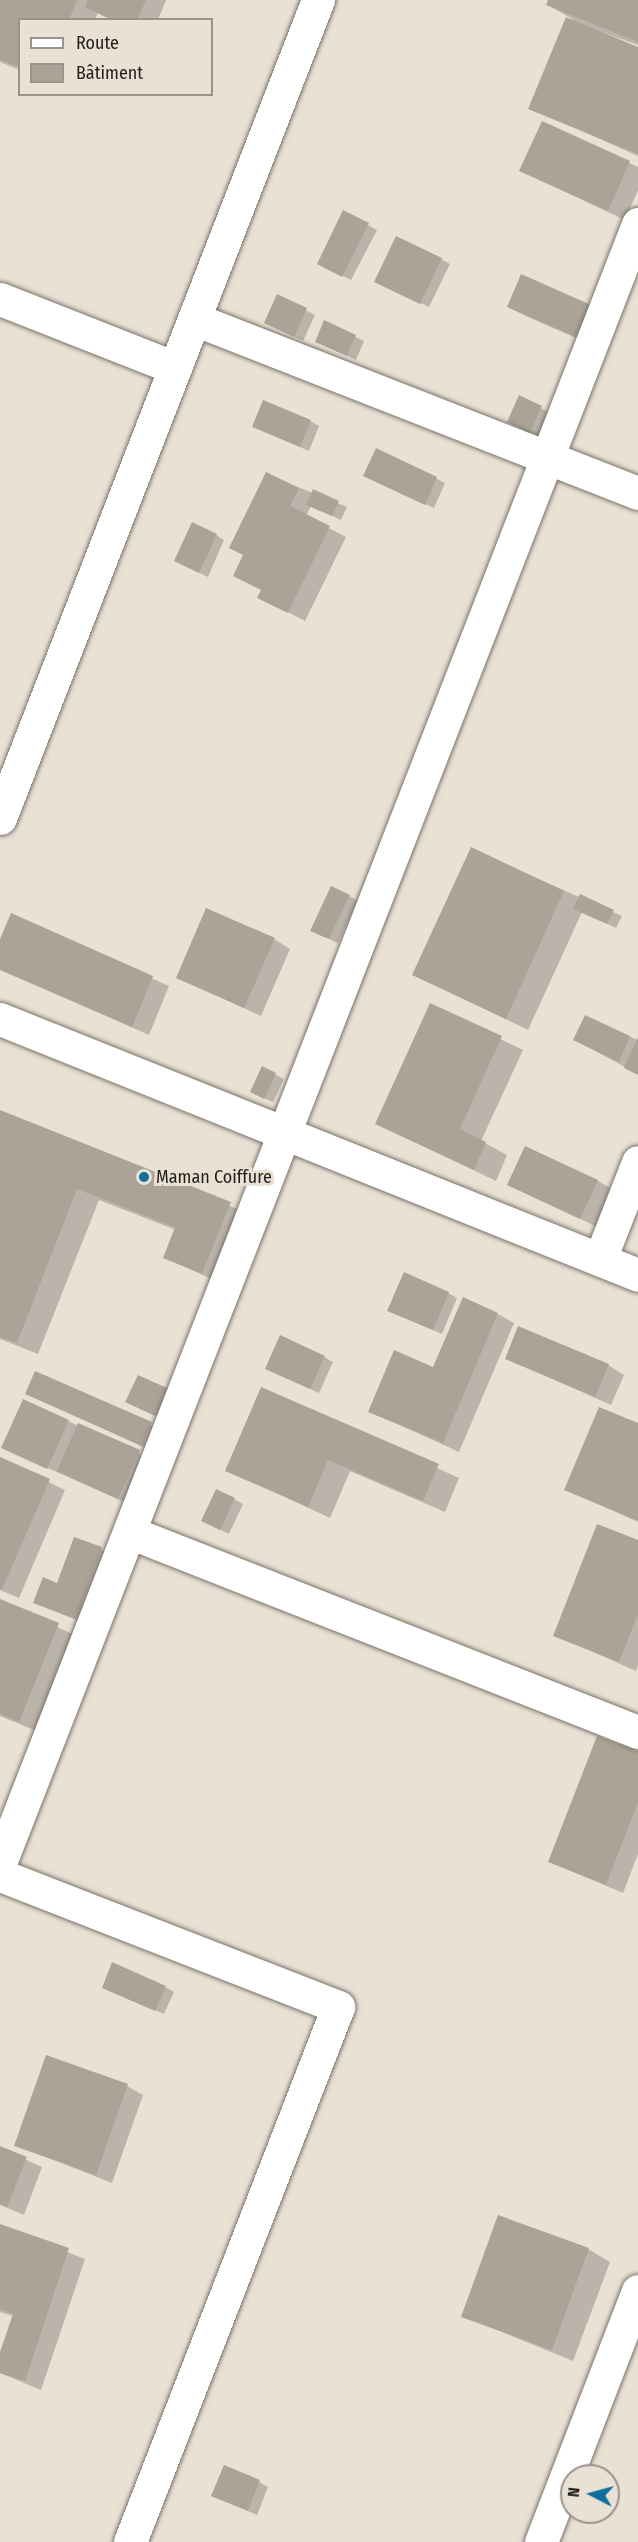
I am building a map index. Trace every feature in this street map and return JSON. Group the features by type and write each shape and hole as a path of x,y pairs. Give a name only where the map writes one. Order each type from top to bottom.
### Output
{"street":[{"path":"0,818 318,0"},
{"path":"0,1863 638,224"},
{"path":"0,299 175,368"},
{"path":"194,319 638,493"},
{"path":"0,1019 638,1275"},
{"path":"600,1259 638,1162"},
{"path":"129,1532 638,1732"},
{"path":"0,1875 338,2007 130,2542"},
{"path":"540,2542 638,2291"}],"building":[{"path":"0,0 77,0 70,18 18,18 18,66 0,60"},
{"path":"88,0 146,0 138,18 108,18 85,7"},
{"path":"548,0 638,0 638,42 546,5"},
{"path":"566,17 638,47 638,154 528,109"},
{"path":"542,121 630,161 608,211 519,171"},
{"path":"343,210 369,223 342,277 317,264"},
{"path":"396,236 442,258 420,304 374,282"},
{"path":"521,274 591,305 577,338 507,307"},
{"path":"277,294 307,308 294,337 264,323"},
{"path":"324,320 356,335 347,356 315,342"},
{"path":"519,395 542,406 530,433 507,422"},
{"path":"263,400 311,420 300,447 252,427"},
{"path":"376,448 437,477 425,505 363,476"},
{"path":"266,472 299,488 290,506 330,526 288,613 257,598 261,590 233,576 243,555 229,548"},
{"path":"313,489 339,501 332,516 306,505"},
{"path":"192,522 217,534 199,573 174,561"},
{"path":"471,847 564,891 506,1019 412,975"},
{"path":"331,886 350,895 329,939 310,931"},
{"path":"580,894 614,910 607,924 573,909"},
{"path":"206,908 275,938 244,1008 176,978"},
{"path":"11,913 153,976 132,1027 0,970 0,939"},
{"path":"430,1003 502,1036 460,1129 486,1142 474,1170 375,1124"},
{"path":"585,1015 630,1036 619,1062 573,1040"},
{"path":"638,1037 638,1075 624,1068"},
{"path":"262,1066 276,1073 264,1099 250,1092"},
{"path":"0,1110 231,1202 202,1274 163,1258 175,1227 77,1189 17,1343 0,1337"},
{"path":"525,1146 598,1180 580,1219 507,1185"},
{"path":"404,1272 449,1292 433,1330 387,1311"},
{"path":"463,1297 498,1313 443,1443 368,1412 394,1350 433,1367"},
{"path":"518,1326 609,1364 595,1397 505,1359"},
{"path":"280,1335 325,1356 310,1389 265,1369"},
{"path":"35,1371 152,1422 142,1446 25,1394"},
{"path":"138,1375 167,1388 155,1416 125,1402"},
{"path":"261,1387 439,1464 423,1501 328,1460 308,1507 225,1471"},
{"path":"23,1399 69,1420 47,1469 1,1448"},
{"path":"599,1407 638,1423 638,1521 564,1490"},
{"path":"78,1423 140,1450 118,1499 57,1471"},
{"path":"0,1457 50,1479 2,1590 0,1589"},
{"path":"216,1489 235,1498 220,1530 201,1521"},
{"path":"597,1524 638,1540 638,1614 619,1662 553,1636"},
{"path":"74,1537 102,1547 76,1619 33,1603 43,1577 57,1583"},
{"path":"0,1599 59,1623 19,1722 0,1714"},
{"path":"597,1736 638,1751 638,1802 606,1885 548,1862"},
{"path":"112,1962 166,1986 155,2011 102,1988"},
{"path":"46,2055 128,2084 96,2175 14,2146"},
{"path":"0,2146 27,2157 7,2207 0,2204"},
{"path":"498,2215 589,2248 552,2350 461,2317"},
{"path":"0,2224 69,2248 25,2381 0,2373 0,2352 13,2314 0,2309"},
{"path":"224,2465 260,2480 248,2511 211,2496"}],"place":[{"name":"Maman Coiffure","path":"144,1177"}]}
